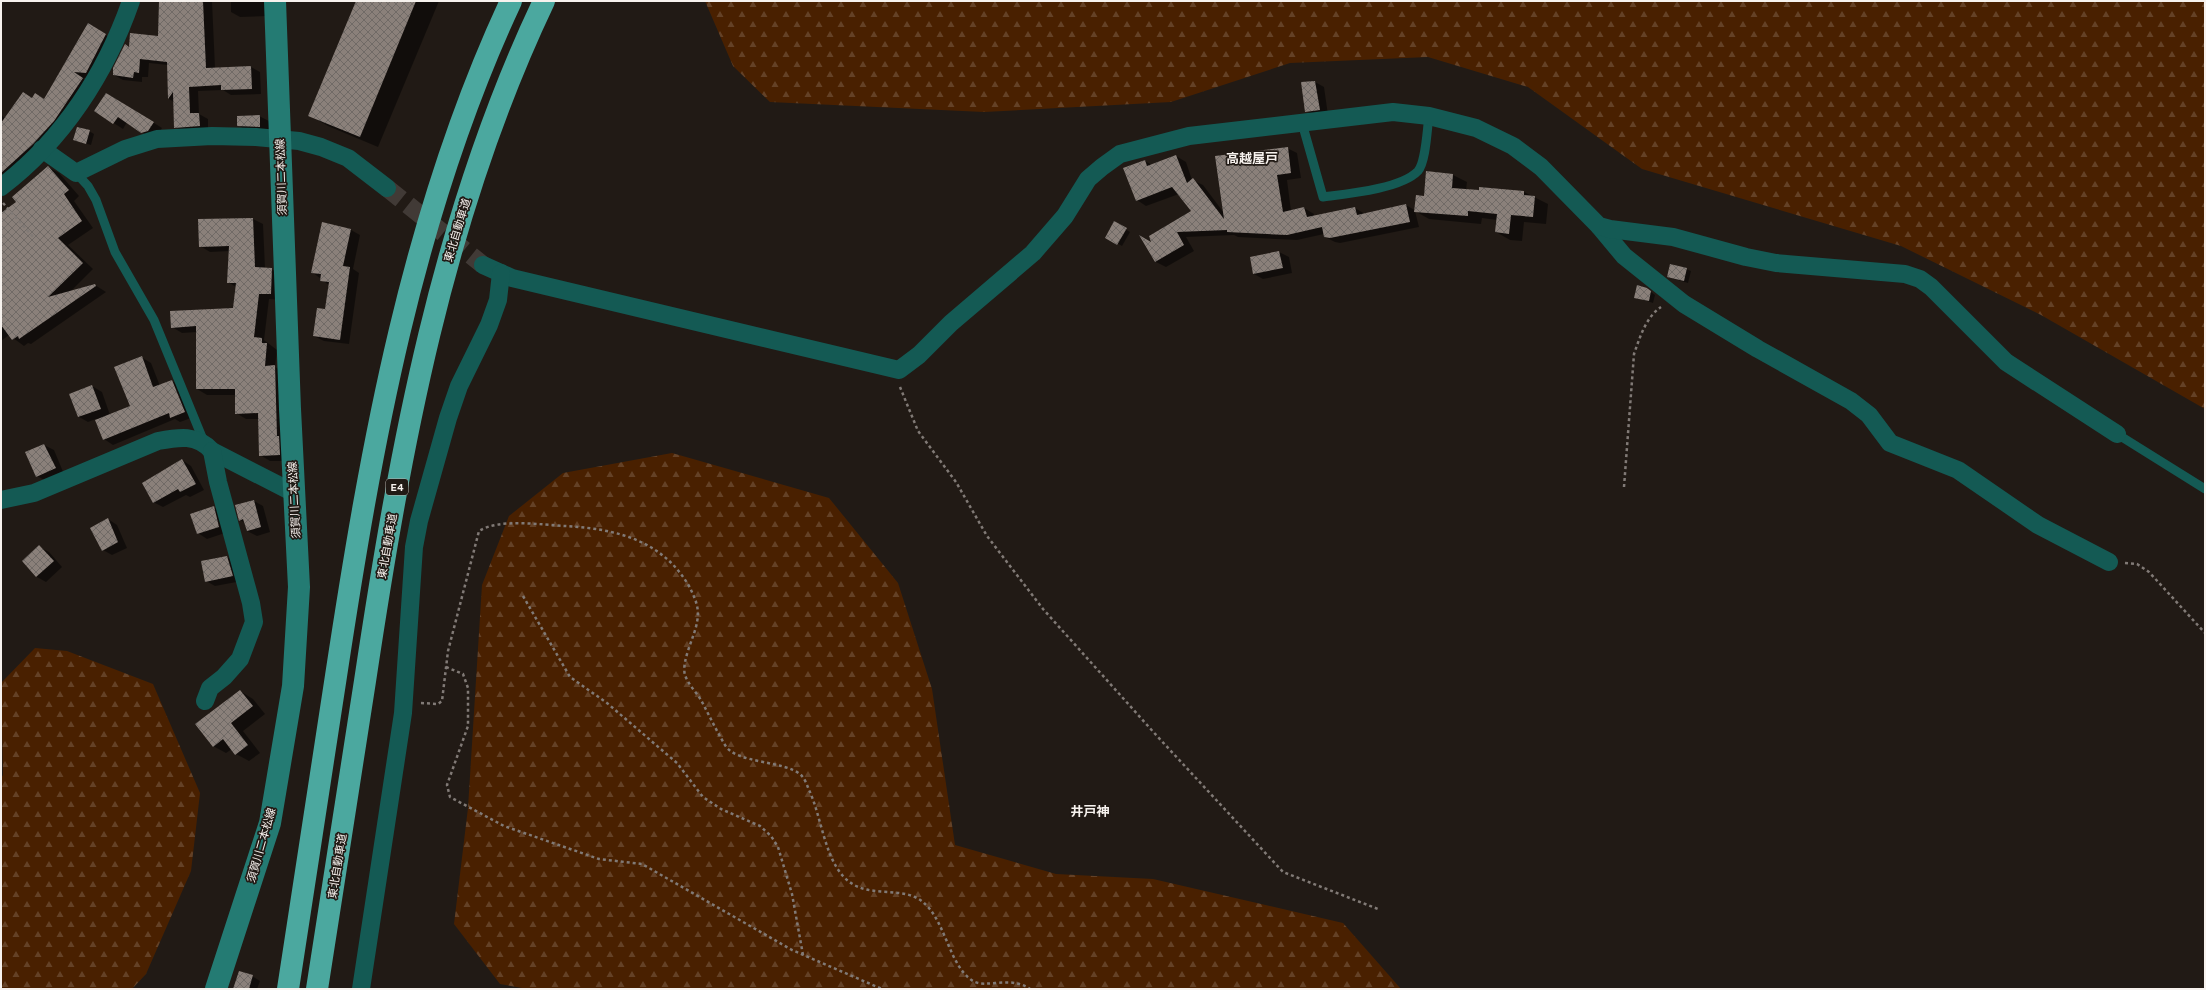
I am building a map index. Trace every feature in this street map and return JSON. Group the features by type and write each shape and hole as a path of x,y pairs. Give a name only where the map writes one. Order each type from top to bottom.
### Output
{"highway":[{"path":"288,989 348,596 393,357 420,252 446,162 496,33 511,1"},
{"name":"東北自動車道","path":"317,989 377,600 421,365 447,260 476,170 523,43 544,1"}],"main road":[{"name":"須賀川二本松線","path":"216,989 270,823 293,686 299,587 279,140 275,1"}],"street":[{"path":"1,187 58,132 81,102 109,57 131,1"},
{"path":"483,265 512,278 899,370 919,355 951,323 1033,253 1065,216 1088,179 1120,154 1189,136 1393,112 1429,116 1476,128 1513,146 1541,167 1599,226 1624,256 1674,297 1758,349 1851,401 1869,415 1890,442 1958,470 2038,525 2109,562"},
{"path":"42,149 76,173 126,149 157,139 212,136 279,140 321,146 348,158 387,188"},
{"path":"1599,226 1610,229 1673,237 1746,257 1776,263 1905,274 1920,279 1931,287 2006,362 2117,434"},
{"path":"361,989 404,700 414,547 419,521 448,418 459,386 489,325 498,300 501,273"},
{"path":"1,500 34,493 158,441 179,437 208,447 294,493"},
{"path":"205,701 210,688 224,677 240,659 254,622 251,603 208,447"}],"lane":[{"path":"1302,123 1323,197 1374,190 1400,181 1418,171 1422,162 1429,116"},
{"path":"76,173 88,186 96,200 115,252 154,320 208,447"},
{"path":"2117,434 2205,489"}],"path":[{"path":"1,202 34,238"},
{"path":"1624,487 1634,354 1642,333 1654,312 1674,297"},
{"path":"899,370 900,385 918,431 956,482 987,536 1048,615 1157,736 1283,872 1378,909"},
{"path":"404,700 438,704 442,701 448,651 479,531 485,527 519,524 596,528 619,533 652,547 683,577 697,601 697,621 688,650 686,675 727,748 749,759 793,770 804,777 814,801 825,842 841,874 852,885 866,890 915,897 924,902 943,930 958,963 973,981 979,983 1002,981 1016,983 1030,989"},
{"path":"2109,562 2137,564 2149,572 2205,633"},
{"path":"523,596 570,677 607,703 677,763 703,797 721,809 760,826 771,836 778,847 792,894 803,956"},
{"path":"446,667 463,674 468,688 468,726 447,785 450,797 504,826 599,859 642,864 803,956 882,989"}],"green space":[{"path":"705,1 2205,1 2205,409 2041,315 1901,246 1642,169 1528,87 1428,57 1290,63 1171,102 984,112 770,102 733,66"},
{"path":"672,453 829,498 898,583 932,689 955,845 1056,874 1153,879 1343,923 1401,989 528,989 500,984 454,924 468,808 482,585 509,516 563,473"},
{"path":"35,648 67,651 153,684 200,793 191,871 146,974 132,989 1,989 1,778 3,775 1,683"}],"building":[{"path":"159,1 203,1 206,68 251,66 252,89 221,90 221,85 189,87 190,113 199,113 200,126 174,128 173,92 168,99 167,62 140,59 139,73 134,72 133,78 113,75 113,68 125,44 129,47 130,33 158,36"},
{"path":"356,1 416,1 360,137 308,116"},
{"path":"88,23 106,34 86,73 74,72 83,78 54,121 33,144 1,173 1,123 23,92 32,98 35,93 44,99"},
{"path":"1315,81 1320,110 1305,112 1301,82"},
{"path":"106,93 154,122 148,131 141,133 118,117 113,124 94,111"},
{"path":"260,115 260,127 237,126 237,116"},
{"path":"77,127 90,130 86,144 73,140"},
{"path":"1288,147 1291,173 1277,175 1283,212 1304,207 1307,217 1355,207 1357,215 1406,204 1410,222 1330,238 1324,237 1322,227 1287,235 1227,232 1227,230 1177,232 1184,245 1155,262 1139,235 1151,242 1149,236 1191,211 1172,187 1136,201 1123,168 1145,160 1147,166 1176,155 1187,183 1193,178 1224,219 1215,156"},
{"path":"48,166 69,190 64,194 82,221 58,238 83,263 48,297 95,284 96,286 19,339 18,336 12,340 1,325 1,213 16,202 12,197"},
{"path":"1426,171 1453,174 1452,188 1479,190 1479,187 1524,191 1524,195 1535,196 1533,217 1511,215 1509,234 1495,232 1497,214 1468,211 1468,216 1414,212 1416,195 1424,196"},
{"path":"253,218 255,267 272,268 271,294 259,294 254,337 262,338 262,343 267,343 265,366 275,365 277,436 279,436 280,455 259,456 258,413 235,414 235,389 196,389 196,326 171,328 170,311 233,308 236,283 227,283 229,246 199,247 198,219"},
{"path":"1114,221 1127,228 1117,245 1105,238"},
{"path":"322,222 351,229 343,266 350,267 340,340 313,336 317,308 325,309 329,282 320,281 321,274 311,273"},
{"path":"1279,251 1283,268 1253,274 1250,257"},
{"path":"1670,264 1687,268 1684,281 1667,277"},
{"path":"1637,285 1651,291 1649,301 1634,298"},
{"path":"142,356 153,387 172,380 185,412 170,418 169,413 103,440 95,420 130,406 114,367"},
{"path":"92,385 101,409 78,417 69,394"},
{"path":"44,444 56,468 36,477 25,452"},
{"path":"182,459 196,484 180,492 178,489 153,503 142,483"},
{"path":"254,500 261,527 247,531 243,519 239,521 235,505"},
{"path":"214,506 219,527 197,534 190,514"},
{"path":"108,518 118,542 102,551 90,528"},
{"path":"39,545 54,561 36,577 22,561"},
{"path":"227,556 233,576 205,582 201,561"},
{"path":"240,690 253,706 231,723 248,745 235,755 223,739 213,747 195,724"},
{"path":"239,971 253,975 249,989 233,989"}],"tunnel":[{"path":"387,188 483,265"}],"district":[{"name":"高越屋戸","path":"1252,158"},
{"name":"井戸神","path":"1090,811"}]}
